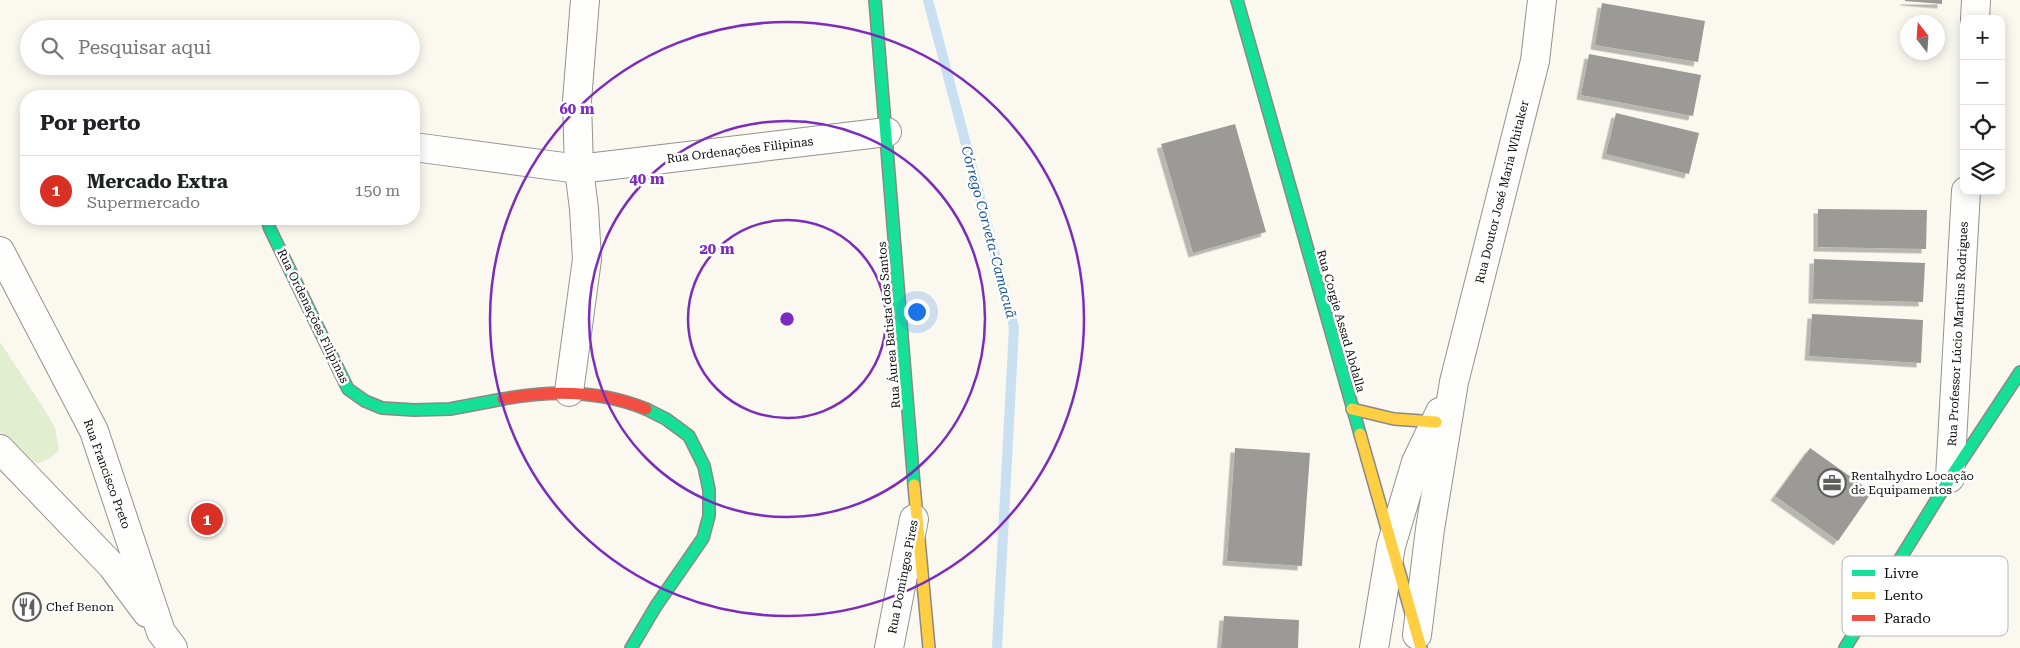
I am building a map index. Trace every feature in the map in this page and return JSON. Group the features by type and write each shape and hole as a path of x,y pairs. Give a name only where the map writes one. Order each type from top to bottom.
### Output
{"street":[{"path":"569,392 587,259 579,169 577,102 585,0"},
{"name":"Rua Áurea Batista dos Santos","path":"875,0 888,132 916,507 929,648"},
{"name":"Rua Corgie Assad Abdalla","path":"1237,0 1419,642"},
{"name":"Rua Doutor José Maria Whitaker","path":"1419,642 1430,529 1454,382 1535,61 1542,0"},
{"path":"1975,15 1976,0"},
{"name":"Rua Ordenações Filipinas","path":"420,148 579,169 888,132"},
{"name":"Rua Professor Lúcio Martins Rodrigues","path":"1950,478 1966,195"},
{"name":"Rua Ordenações Filipinas","path":"270,225 274,237 348,389 366,401 382,408 450,410 515,398 569,392 600,396 643,408 666,419 689,436 704,466 709,490 709,516 703,538 656,606 631,648"},
{"name":"Rua Francisco Preto","path":"0,251 94,430 167,640"},
{"path":"1901,556 2020,372"},
{"name":"Rua Doutor José Maria Whitaker","path":"1374,648 1391,546 1416,462 1454,382"},
{"path":"1352,408 1394,418 1436,422"},
{"path":"0,449 112,566 167,640"},
{"name":"Rua Domingos Pires","path":"889,648 916,507"},
{"path":"1844,648 1851,636"}],"green space":[{"path":"0,342 55,428 59,449 47,460 36,463 9,442 0,432"}],"building":[{"path":"1942,0 1942,4 1905,1"},
{"path":"1602,3 1705,21 1698,62 1595,45"},
{"path":"1589,54 1701,75 1693,116 1581,95"},
{"path":"1616,113 1699,133 1689,174 1606,154"},
{"path":"1235,124 1266,232 1193,253 1161,144"},
{"path":"1818,209 1927,210 1926,249 1818,247"},
{"path":"1814,259 1925,263 1923,302 1813,299"},
{"path":"1812,314 1923,320 1921,363 1809,356"},
{"path":"1235,448 1310,453 1302,566 1227,561"},
{"path":"1810,448 1872,492 1838,541 1775,496"},
{"path":"1224,616 1299,620 1298,648 1221,648"}],"waterway":[{"name":"Córrego Corveta-Camacuã","path":"928,0 1014,327 997,648"}],"traffic: fast":[{"path":"875,0 914,485"},
{"path":"1237,0 1360,434"},
{"path":"269,225 348,389 365,401 382,408 414,410 450,409 503,399"},
{"path":"1902,556 1950,478 2020,372"},
{"path":"631,648 656,606 703,538 709,516 709,490 704,466 689,436 666,419 646,409"},
{"path":"1845,648 1852,636"}],"traffic: slow":[{"path":"1352,409 1394,419 1436,422"},
{"path":"1360,434 1421,648"},
{"path":"914,485 929,648"}],"traffic: jam":[{"path":"503,399 539,394 575,393 611,398 646,409"}],"place":[{"name":"Rentalhydro Locação de Equipamentos","path":"1832,483"},
{"name":"Mercado Extra","path":"207,519"},
{"name":"Chef Benon","path":"27,607"}]}
